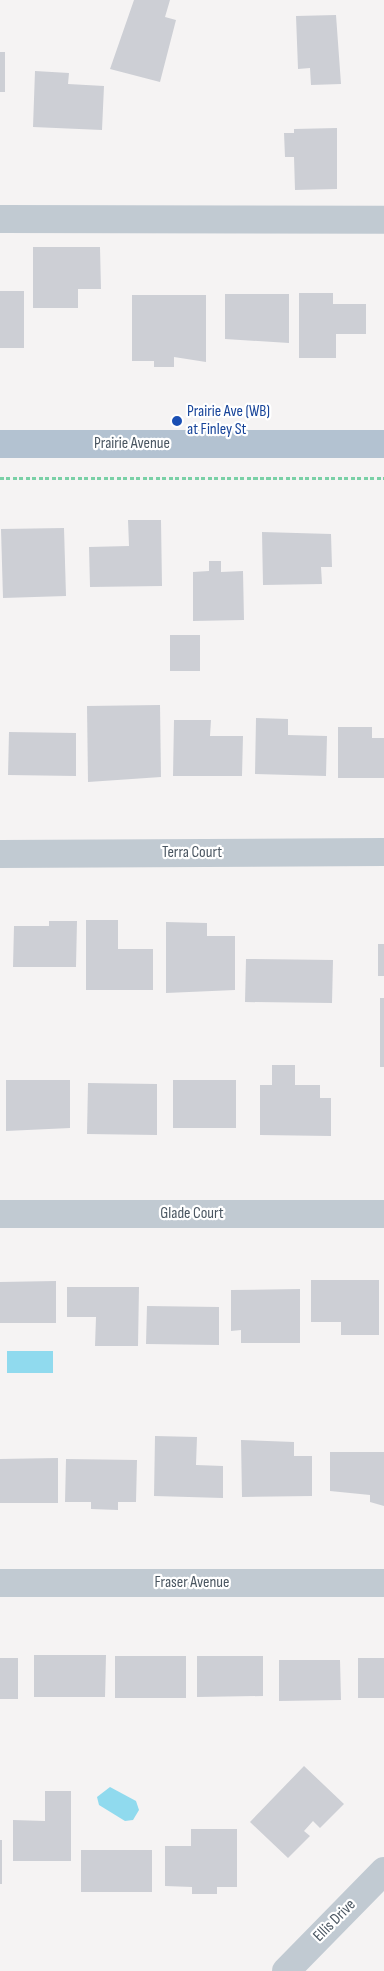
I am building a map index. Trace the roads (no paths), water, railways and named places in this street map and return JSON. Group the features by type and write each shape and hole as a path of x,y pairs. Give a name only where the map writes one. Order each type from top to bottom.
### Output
{"main road":[{"name":"Prairie Avenue","path":"0,444 384,444"}],"street":[{"path":"0,219 384,220"},
{"name":"Terra Court","path":"0,854 384,852"},
{"name":"Glade Court","path":"0,1214 384,1214"},
{"name":"Fraser Avenue","path":"0,1584 384,1583"},
{"name":"Ellis Drive","path":"286,1971 384,1871"}],"water":[{"path":"7,1351 53,1351 53,1373 7,1373"},
{"path":"110,1787 136,1801 139,1810 133,1820 125,1821 99,1805 97,1797"}],"place":[{"name":"Prairie Ave (WB) at Finley St","path":"177,421"}]}
